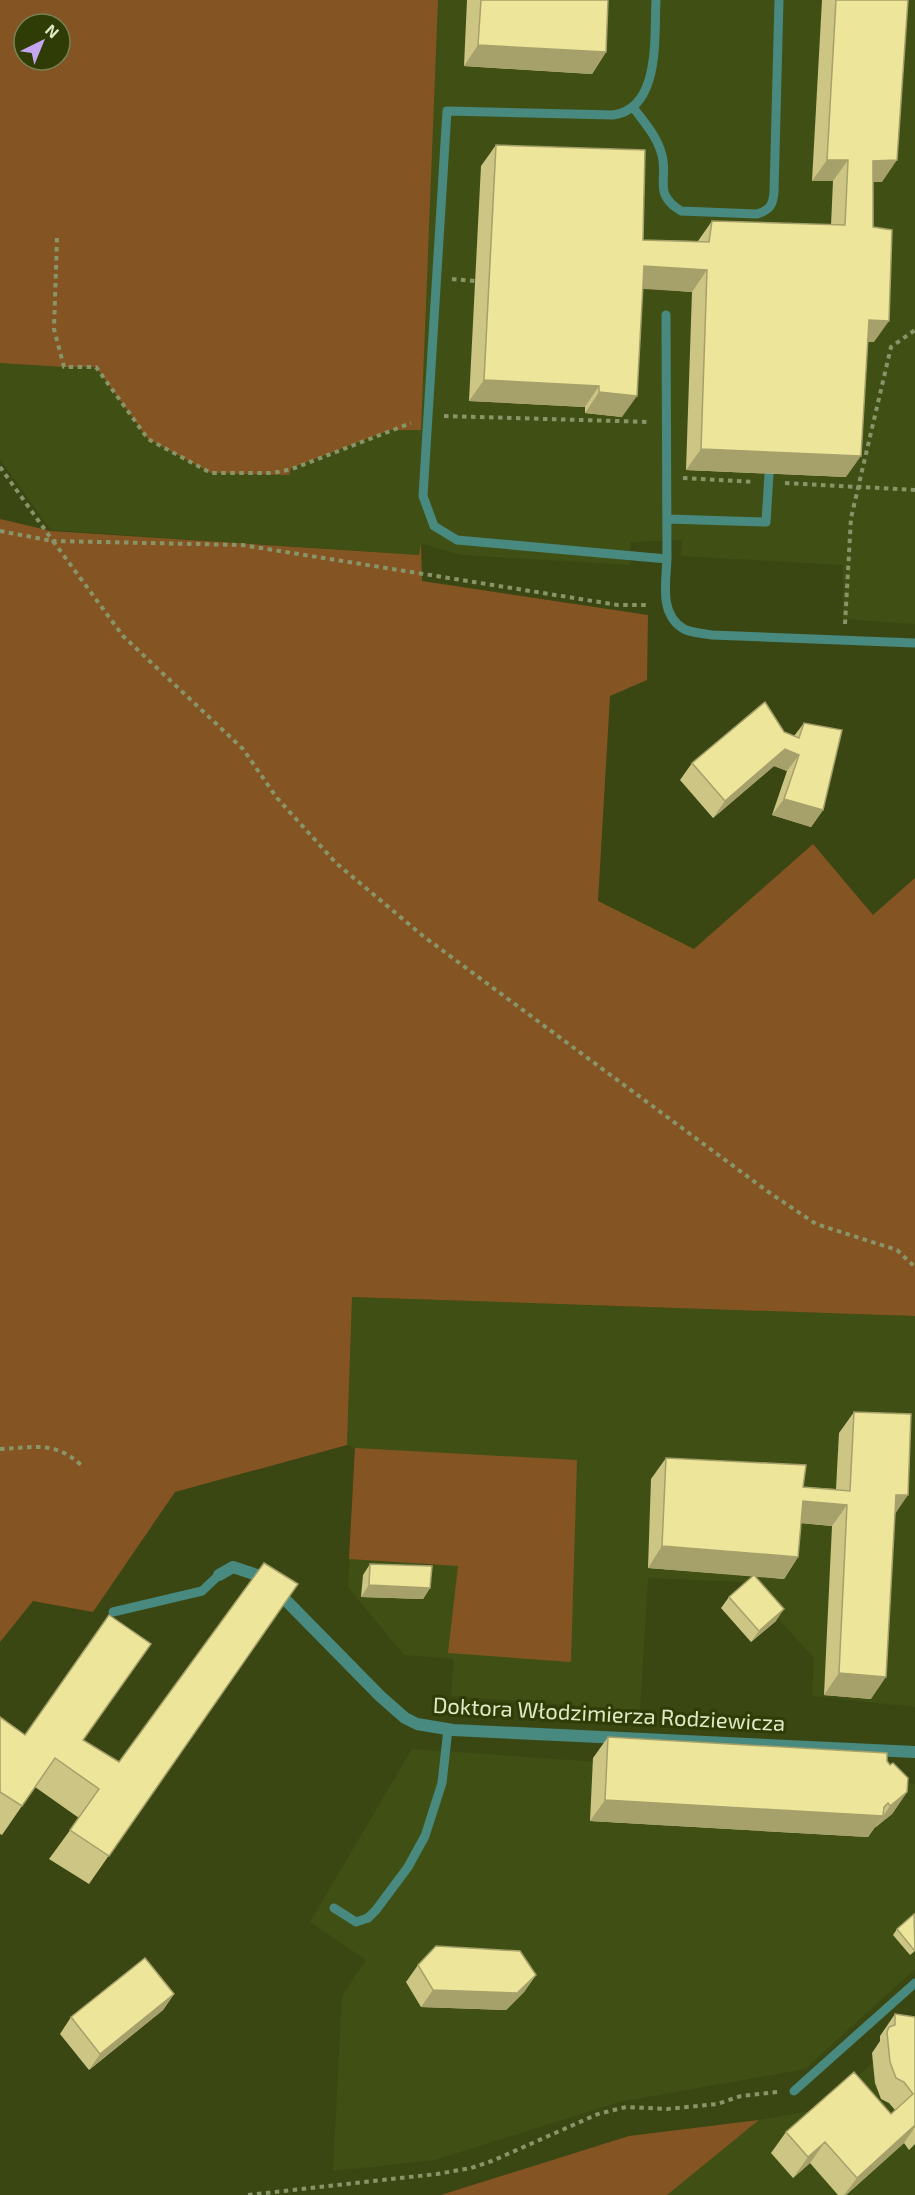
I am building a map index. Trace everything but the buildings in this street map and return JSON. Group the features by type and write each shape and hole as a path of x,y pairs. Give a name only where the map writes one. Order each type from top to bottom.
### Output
{"street":[{"name":"Doktora Włodzimierza Rodziewicza","path":"219,1575 233,1567 263,1577 397,1712 417,1724 448,1729 915,1752"}],"lane":[{"path":"656,0 650,81 633,107 625,114 447,111 430,415 423,496 434,526 457,540 667,559"},
{"path":"633,107 661,150 663,190 674,207 681,212 757,214 767,211 773,203 774,192 779,0"},
{"path":"666,315 666,605 671,618 684,630 712,635 915,643"},
{"path":"667,519 766,522 769,478"},
{"path":"113,1612 202,1591 219,1575"},
{"path":"334,1908 356,1922 368,1918 408,1867 425,1836 442,1783 448,1729"},
{"path":"794,2091 915,1983"}],"path":[{"path":"57,238 54,328 64,367 96,367 148,439 211,473 273,473 292,469 430,415 667,423"},
{"path":"438,279 475,281"},
{"path":"844,640 851,518 891,347 915,330"},
{"path":"0,467 123,636 243,749 277,798 336,863 423,936 767,1191 816,1224 897,1250 915,1267"},
{"path":"667,478 769,478 859,487 915,489"},
{"path":"0,531 53,541 242,546 618,604 666,605"},
{"path":"0,1449 51,1446 72,1456 81,1465"},
{"path":"248,2195 437,2174 471,2168 598,2114 626,2107 667,2109 717,2104 741,2096 794,2091"}],"shaded area":[{"path":"0,0 915,0 915,624 843,619 843,565 681,556 682,540 630,542 630,565 461,555 422,544 419,555 51,530 0,459"},
{"path":"0,0 438,0 421,430 390,430 291,468 289,475 211,473 148,439 96,367 0,363"},
{"path":"0,519 51,531 419,555 421,544 422,581 648,615 647,680 610,696 598,901 694,949 813,844 873,915 915,878 915,1316 352,1297 347,1445 175,1492 93,1612 33,1601 0,1642"},
{"path":"352,1297 915,1316 915,1707 812,1696 814,1658 745,1582 648,1578 640,1710 451,1696 454,1659 404,1655 348,1587 355,1448 347,1445"},
{"path":"355,1448 577,1460 571,1662 448,1653 458,1566 349,1559"},
{"path":"412,1749 915,1784 915,1969 805,2069 619,2102 435,2160 333,2171 342,1996 366,1960 310,1922"},
{"path":"915,2025 915,2195 667,2195 759,2120 821,2109"},
{"path":"759,2120 667,2195 441,2195 629,2136"}]}
